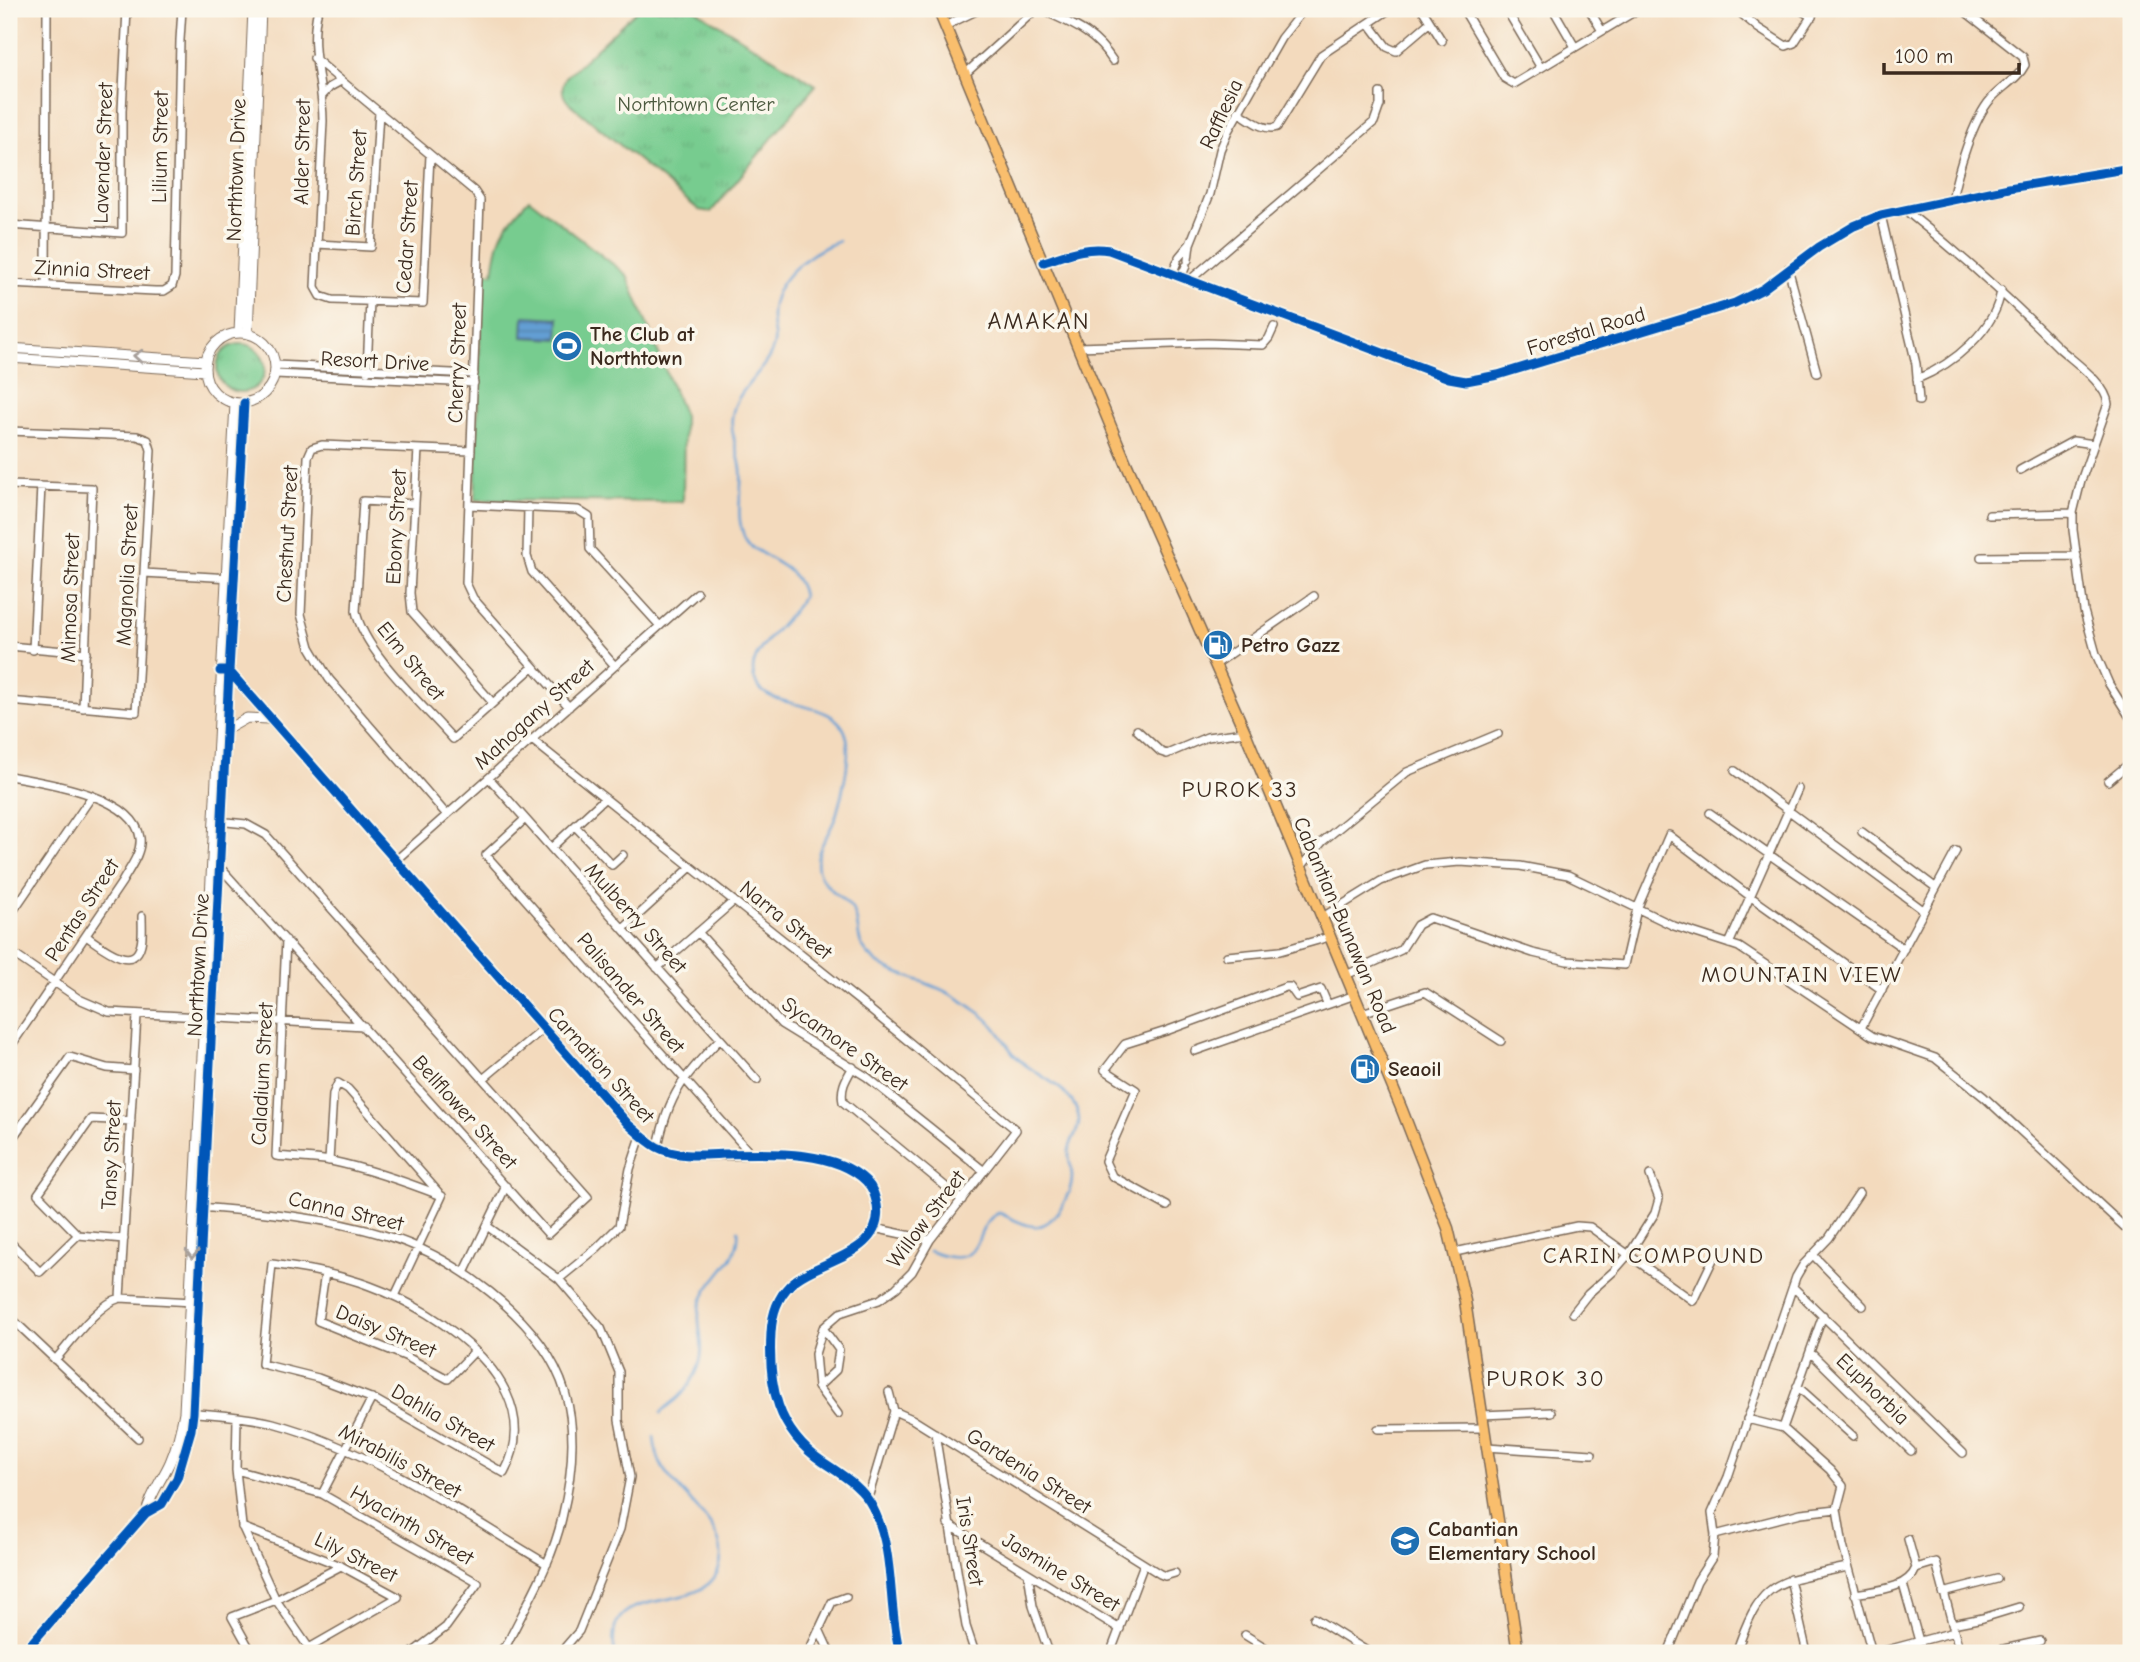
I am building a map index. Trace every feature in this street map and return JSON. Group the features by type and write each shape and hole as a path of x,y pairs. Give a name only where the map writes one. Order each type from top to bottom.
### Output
{"main road":[{"name":"Cabantian-Bunawan Road","path":"938,9 1077,347 1216,664 1362,1013 1427,1174 1455,1252 1518,1653"}],"street":[{"path":"46,285 47,9"},
{"name":"Lavender Street","path":"9,225 122,233 122,111 127,9"},
{"name":"Lilium Street","path":"172,286 175,276 182,9"},
{"name":"Northtown Drive","path":"243,333 253,9"},
{"name":"Northtown Drive","path":"243,333 261,9"},
{"name":"Alder Street","path":"318,9 314,24 314,58 322,96 323,121 315,287 320,296"},
{"path":"945,26 980,9"},
{"path":"965,74 1032,12 1040,9 1081,28 1104,48 1113,61"},
{"name":"Rafflesia","path":"1184,271 1190,244 1210,194 1224,140 1284,32 1304,9"},
{"path":"1238,112 1269,129 1277,127 1321,55 1391,9"},
{"path":"1422,9 1442,41"},
{"path":"1463,9 1508,82 1514,84 1634,10"},
{"path":"1506,9 1541,68"},
{"path":"1553,9 1575,47"},
{"path":"1589,9 1602,31"},
{"path":"1736,9 1781,44 1790,45 1816,9"},
{"path":"1799,9 1812,17"},
{"path":"1952,200 1962,160 1982,111 1989,100 2019,74 2025,65 2023,57 1967,13"},
{"path":"1369,23 1387,47 1396,51 1430,22"},
{"name":"Cherry Street","path":"314,58 474,191 480,201 466,573 468,591 569,707"},
{"path":"322,96 330,87 341,81"},
{"path":"1184,271 1374,122 1380,105 1380,93"},
{"name":"Birch Street","path":"317,244 371,247 379,112"},
{"name":"Cedar Street","path":"320,296 332,300 423,303 430,155"},
{"name":"Forestal Road","path":"1044,262 1094,248 1184,271 1449,378 1466,381 1499,375 1735,303 1763,289 1788,268 1854,226 1881,215 2131,168"},
{"path":"1905,210 2001,290 2084,370 2106,395 2108,404 2081,481 2073,513 2084,611 2096,654 2109,684 2131,719"},
{"path":"1881,215 1916,364 1919,401"},
{"name":"Rafflesia","path":"1184,271 1178,260 1190,244"},
{"path":"1788,268 1817,373"},
{"name":"Zinnia Street","path":"9,284 155,291 172,286"},
{"path":"1917,379 1934,372 1961,352 1988,324 2000,302 2001,290"},
{"path":"367,378 370,301"},
{"path":"1077,347 1207,343 1263,345 1273,327"},
{"path":"243,333 266,345 272,354 275,370 271,385 264,394 255,400 239,403 224,399 215,392 205,371 206,360 215,343 226,336 243,333"},
{"path":"9,348 206,360"},
{"path":"46,360 47,349"},
{"path":"9,358 205,371"},
{"name":"Resort Drive","path":"275,370 367,369 474,374"},
{"name":"Resort Drive","path":"275,370 474,383"},
{"name":"Northtown Drive","path":"220,774 217,736 224,671 239,403"},
{"name":"Magnolia Street","path":"9,431 134,436 148,440 151,450 136,712 83,708"},
{"path":"2020,470 2073,441 2094,444"},
{"name":"Chestnut Street","path":"447,815 329,679 310,647 301,614 308,457 312,448 322,445 471,451"},
{"name":"Ebony Street","path":"418,449 410,593 412,612 493,703"},
{"path":"9,485 41,486 33,650"},
{"name":"Mimosa Street","path":"41,486 92,488 83,708"},
{"name":"Elm Street","path":"415,504 363,501 356,598 358,622 370,645 453,739 533,667"},
{"path":"469,505 578,510 587,514 590,549 660,626"},
{"path":"528,508 527,556 532,572 615,666"},
{"path":"1989,515 2073,513"},
{"path":"1981,557 2077,556"},
{"path":"144,573 229,578"},
{"name":"Mahogany Street","path":"395,861 697,593"},
{"path":"1216,664 1314,596"},
{"path":"9,646 86,653"},
{"name":"Northtown Drive","path":"208,1017 220,867 220,774 226,729 224,671"},
{"name":"Carnation Street","path":"224,671 641,1136 657,1147 683,1155 750,1153 813,1157 832,1161 853,1171 867,1182 875,1194 878,1213 874,1228"},
{"path":"9,701 83,708"},
{"path":"217,736 247,719 268,719"},
{"path":"1137,730 1161,752 1167,754 1207,737 1245,732"},
{"path":"1300,868 1322,841 1407,772 1498,734"},
{"name":"Narra Street","path":"532,740 1016,1129"},
{"path":"2108,781 2131,762"},
{"path":"1735,771 1923,911"},
{"path":"9,776 92,796 9,917"},
{"name":"Mulberry Street","path":"489,778 757,1080"},
{"path":"1729,944 1798,789"},
{"name":"Pentas Street","path":"9,1049 55,984 139,851 141,840 132,821 110,804 92,796"},
{"path":"551,848 605,798"},
{"path":"1710,813 1904,949"},
{"name":"Palisander Street","path":"525,819 486,855 750,1153"},
{"name":"Northtown Drive","path":"146,1513 162,1504 181,1468 189,1412 208,1017 211,859 218,821"},
{"name":"Bellflower Street","path":"211,859 364,1026 548,1234 588,1197 266,835 246,824 218,821"},
{"path":"575,825 612,865 623,855"},
{"path":"1862,832 1936,887"},
{"path":"1346,975 1401,950 1417,925 1430,918 1533,953 1567,961 1624,965 1637,908 1669,835 1882,990"},
{"path":"1861,1028 1956,851"},
{"path":"1321,918 1381,881 1425,864 1444,862 1520,866 1547,870 1591,885 1674,926 1749,953 1883,1041 1921,1051 1948,1066 2131,1233"},
{"path":"623,929 691,867"},
{"path":"657,968 734,901"},
{"path":"86,936 114,954 129,959 141,944 142,916"},
{"name":"Sycamore Street","path":"698,932 781,1024 853,1067 984,1171"},
{"path":"1227,956 1280,951 1329,937"},
{"name":"Caladium Street","path":"286,940 276,1156 329,1161 386,1175 442,1196"},
{"path":"9,951 55,984 109,1012 364,1026"},
{"path":"1167,1206 1112,1176 1105,1161 1136,1090 1105,1070 1125,1044 1286,987 1290,987 1297,997 1321,989 1328,1003"},
{"path":"1362,1013 1425,992 1501,1041"},
{"path":"1195,1051 1354,995"},
{"name":"Tansy Street","path":"120,1298 137,1014"},
{"name":"Bellflower Street","path":"483,1079 544,1028"},
{"path":"657,1147 667,1109 683,1078 720,1039"},
{"path":"9,1143 70,1057 107,1068 134,1070"},
{"path":"853,1067 843,1085 843,1102 962,1199"},
{"path":"329,1161 333,1094 338,1083 348,1089 442,1196 395,1296"},
{"path":"124,1239 78,1235 38,1194 91,1119 131,1121"},
{"name":"Willow Street","path":"823,1328 840,1313 879,1300 912,1272 930,1240 1016,1129"},
{"path":"559,1279 619,1226 630,1168 641,1136"},
{"path":"1573,1313 1588,1294 1629,1254 1658,1206 1659,1199 1650,1175"},
{"path":"464,1273 506,1186"},
{"path":"1668,1653 1697,1581 1713,1556 1715,1535 1712,1513 1798,1272 1829,1238 1859,1194"},
{"name":"Canna Street","path":"199,1207 279,1213 324,1221 390,1237 418,1248 464,1273 525,1322 554,1362 570,1409 572,1457 563,1516 547,1564 507,1644 498,1653"},
{"path":"487,1226 559,1279 601,1328 619,1372 619,1420 630,1477 620,1528 579,1631 561,1653"},
{"path":"1455,1252 1577,1226 1590,1227 1693,1301 1717,1251"},
{"path":"900,1653 893,1622 887,1551 878,1518 868,1498 802,1446 782,1419 773,1385 770,1335 772,1315 779,1299 790,1285 806,1273 859,1247 874,1228 930,1240"},
{"path":"9,1241 40,1272 78,1235"},
{"path":"1814,1256 1863,1306"},
{"name":"Dahlia Street","path":"272,1264 325,1273 348,1278 395,1296 429,1316 475,1350 501,1382 516,1421 515,1449 504,1473 372,1398 318,1378 262,1364 272,1264"},
{"name":"Daisy Street","path":"325,1273 318,1321 395,1351 448,1379 475,1350"},
{"path":"1793,1287 1963,1452"},
{"path":"55,1360 103,1307 120,1298 194,1302"},
{"path":"1783,1428 1823,1315"},
{"path":"9,1316 138,1438"},
{"path":"823,1328 815,1354 818,1387 838,1414"},
{"path":"818,1387 836,1370 838,1350 823,1328"},
{"name":"Euphorbia","path":"1810,1352 1911,1451"},
{"path":"1797,1386 1853,1436"},
{"path":"868,1498 894,1411 889,1392"},
{"name":"Dahlia Street","path":"322,1494 372,1398"},
{"name":"Gardenia Street","path":"894,1411 906,1415 1144,1564 1165,1576 1175,1573"},
{"name":"Northtown Drive","path":"146,1513 150,1497 163,1476 189,1412"},
{"name":"Mirabilis Street","path":"189,1412 273,1423 347,1450 392,1472 547,1564"},
{"path":"1482,1416 1551,1412"},
{"path":"237,1417 236,1470 242,1526 276,1600 309,1651"},
{"path":"1747,1419 1783,1428 1830,1470 1843,1486 1837,1509 1847,1567 1874,1653 1919,1642 2018,1607"},
{"path":"1378,1429 1484,1428"},
{"name":"Iris Street","path":"935,1433 966,1626 975,1653"},
{"path":"1487,1447 1592,1454"},
{"name":"Hyacinth Street","path":"236,1470 322,1494 478,1583 446,1628 412,1653"},
{"path":"163,1476 174,1483"},
{"path":"1715,1535 1801,1513 1837,1509"},
{"path":"23,1653 146,1513"},
{"name":"Jasmine Street","path":"948,1524 1120,1629"},
{"name":"Lily Street","path":"242,1526 341,1566 398,1597 309,1651"},
{"path":"1856,1594 1903,1584 1914,1573 1916,1568 1908,1539"},
{"path":"1916,1568 1936,1562 1959,1653"},
{"path":"1114,1646 1144,1564"},
{"path":"252,1653 232,1617 276,1600 341,1566"},
{"path":"1736,1653 1748,1622 1764,1594 1772,1587 1790,1579 1847,1567"},
{"path":"1027,1573 1033,1606 1049,1653"},
{"path":"1790,1579 1807,1653"},
{"path":"1944,1593 1997,1579"},
{"path":"1903,1584 1919,1642"},
{"path":"808,1653 832,1602 846,1597"},
{"path":"1314,1618 1370,1653"},
{"path":"820,1629 830,1653"},
{"path":"1245,1635 1274,1653"},
{"path":"1986,1653 2040,1641"},
{"path":"1740,1642 1743,1653"}],"green space":[{"name":"Northtown Center","path":"638,9 694,9 816,85 711,212 699,210 569,103 563,94 566,77"},
{"name":"The Club at Northtown","path":"529,199 627,275 684,416 683,502 475,500 482,272 493,273 499,240 513,217"},
{"path":"241,344 258,351 265,368 258,385 241,392 224,385 217,368 224,351"}],"water":[{"path":"524,316 559,318 558,339 523,337"}],"waterway":[{"path":"839,241 804,261 778,291 773,304 773,348 764,366 741,395 733,414 733,432 741,469 739,509 743,533 755,549 792,574 799,583 803,596 760,650 753,669 757,684 766,694 780,700 828,714 840,724 847,738 848,756 843,788 836,816 817,860 820,875 826,885 852,909 864,949 885,967 946,992 981,1014 995,1027 1019,1060 1067,1095 1079,1117 1069,1151 1072,1174 1069,1192 1060,1209 1048,1222 1033,1226 999,1213 984,1227 970,1253 961,1257 948,1257 929,1251"},
{"path":"661,1413 683,1393 696,1373 701,1352 699,1309 707,1291 731,1259 738,1241 738,1230"},
{"path":"615,1653 614,1630 622,1616 636,1607 691,1593 707,1585 718,1571 721,1556 713,1528 663,1468 654,1437"}],"cycle path":[{"path":"1044,262 1084,250 1109,250 1449,378 1466,381 1498,375 1735,303 1763,289 1819,247 1854,226 1881,215 2009,188 2131,168"},
{"path":"23,1653 146,1513 162,1504 177,1478 191,1430 244,403"},
{"path":"220,671 229,671 628,1124 645,1139 657,1147 682,1154 779,1154 818,1158 852,1171 870,1186 877,1205 877,1222 870,1235 860,1246 802,1276 785,1290 779,1301 772,1326 771,1371 779,1406 795,1436 807,1450 858,1488 873,1508 885,1543 900,1653"}],"place":[{"name":"The Club at Northtown","path":"567,346"},
{"name":"Petro Gazz","path":"1218,645"},
{"name":"Seaoil","path":"1365,1069"},
{"name":"Cabantian Elementary School","path":"1405,1541"}],"district":[{"name":"AMAKAN","path":"1039,321"},
{"name":"PUROK 33","path":"1240,789"},
{"name":"MOUNTAIN VIEW","path":"1802,974"},
{"name":"CARIN COMPOUND","path":"1654,1255"},
{"name":"PUROK 30","path":"1546,1378"}]}
